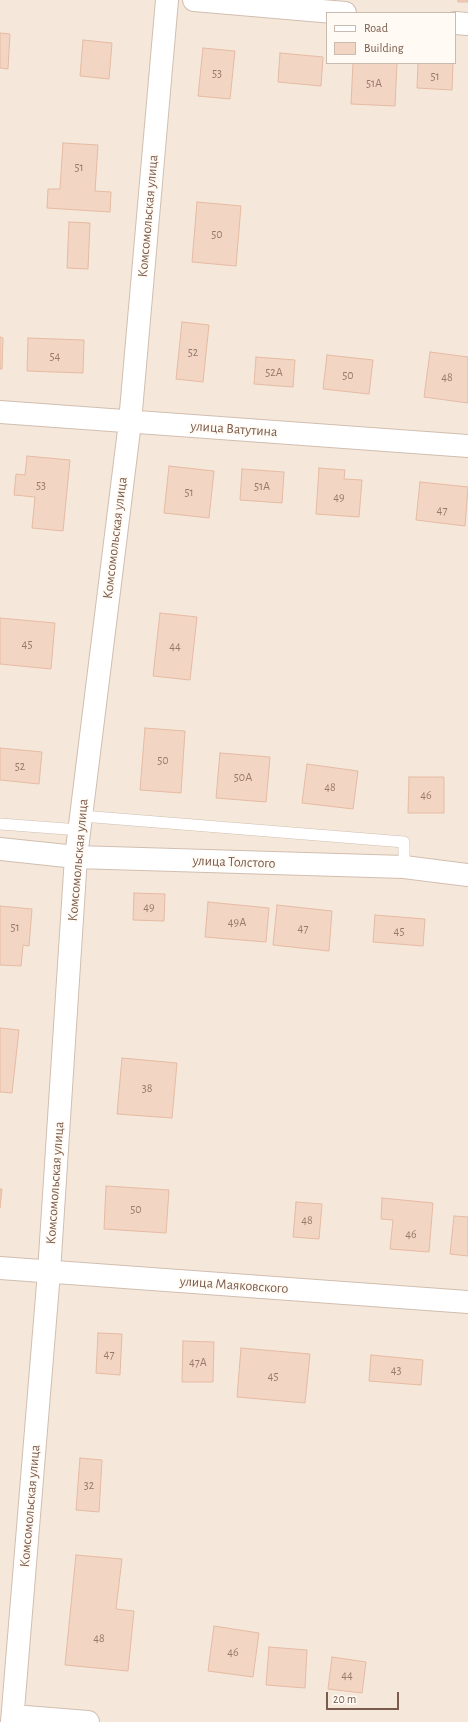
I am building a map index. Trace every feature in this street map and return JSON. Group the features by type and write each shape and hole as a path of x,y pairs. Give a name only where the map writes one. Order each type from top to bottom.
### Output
{"street":[{"name":"Комсомольская улица","path":"13,1719 8,1690 49,1272 76,857 130,422 167,0"},
{"path":"194,0 333,12"},
{"path":"456,22 468,24"},
{"name":"улица Ватутина","path":"0,412 468,446"},
{"name":"улица Толстого","path":"0,849 76,857 404,867 468,875"},
{"name":"улица Маяковского","path":"0,1268 468,1302"},
{"path":"13,1719 88,1722"}],"lane":[{"path":"0,824 81,823 404,842 404,867"}],"shaded area":[{"path":"0,0 468,0 468,1722 0,1722"}],"building":[{"path":"458,0 468,0 468,2 458,2"},
{"path":"0,33 10,34 8,69 0,68"},
{"path":"83,40 112,43 109,79 80,76"},
{"path":"203,48 235,51 230,99 198,96"},
{"path":"280,53 323,57 321,86 278,82"},
{"path":"353,64 397,64 395,106 351,104"},
{"path":"418,64 453,64 452,90 417,88"},
{"path":"63,143 98,145 95,191 111,192 110,212 47,208 48,189 60,189"},
{"path":"197,202 241,206 236,266 192,262"},
{"path":"69,222 90,223 88,269 67,268"},
{"path":"182,322 209,325 203,382 176,379"},
{"path":"0,337 3,338 2,369 0,369"},
{"path":"28,338 84,340 83,373 27,371"},
{"path":"430,352 468,357 468,403 424,397"},
{"path":"327,355 373,360 369,394 323,389"},
{"path":"256,357 295,360 293,387 254,384"},
{"path":"27,456 70,460 63,531 32,528 35,497 14,495 16,474 25,475"},
{"path":"169,466 214,471 209,518 164,513"},
{"path":"319,468 345,470 344,479 362,480 359,517 316,514"},
{"path":"242,469 284,472 282,503 240,500"},
{"path":"420,482 468,487 465,526 416,520"},
{"path":"160,613 197,617 190,680 153,676"},
{"path":"0,618 55,623 51,669 0,664"},
{"path":"145,728 185,731 181,793 140,790"},
{"path":"0,748 42,752 39,784 0,780"},
{"path":"220,753 270,757 266,802 216,798"},
{"path":"307,764 358,771 353,809 302,803"},
{"path":"409,777 444,777 444,813 408,813"},
{"path":"134,893 165,894 164,921 133,920"},
{"path":"208,902 269,908 266,942 205,937"},
{"path":"277,905 332,911 329,951 273,945"},
{"path":"0,906 32,909 29,946 23,945 21,966 0,965"},
{"path":"375,915 425,919 423,946 373,942"},
{"path":"0,1028 19,1030 12,1093 0,1092"},
{"path":"122,1058 177,1063 172,1118 117,1114"},
{"path":"106,1186 169,1190 166,1233 104,1229"},
{"path":"0,1189 2,1189 0,1208"},
{"path":"382,1198 433,1203 429,1252 390,1249 393,1220 381,1219"},
{"path":"296,1202 322,1204 319,1239 293,1237"},
{"path":"454,1216 468,1217 468,1256 450,1254"},
{"path":"98,1333 122,1334 120,1375 96,1373"},
{"path":"183,1341 214,1342 213,1382 182,1382"},
{"path":"241,1348 310,1354 305,1403 237,1397"},
{"path":"371,1355 423,1360 421,1385 369,1381"},
{"path":"80,1458 102,1460 99,1512 76,1510"},
{"path":"76,1555 122,1559 116,1609 134,1611 128,1671 65,1665"},
{"path":"214,1626 259,1633 253,1677 208,1671"},
{"path":"269,1647 307,1650 305,1688 266,1685"},
{"path":"332,1657 366,1662 362,1693 328,1689"}]}
